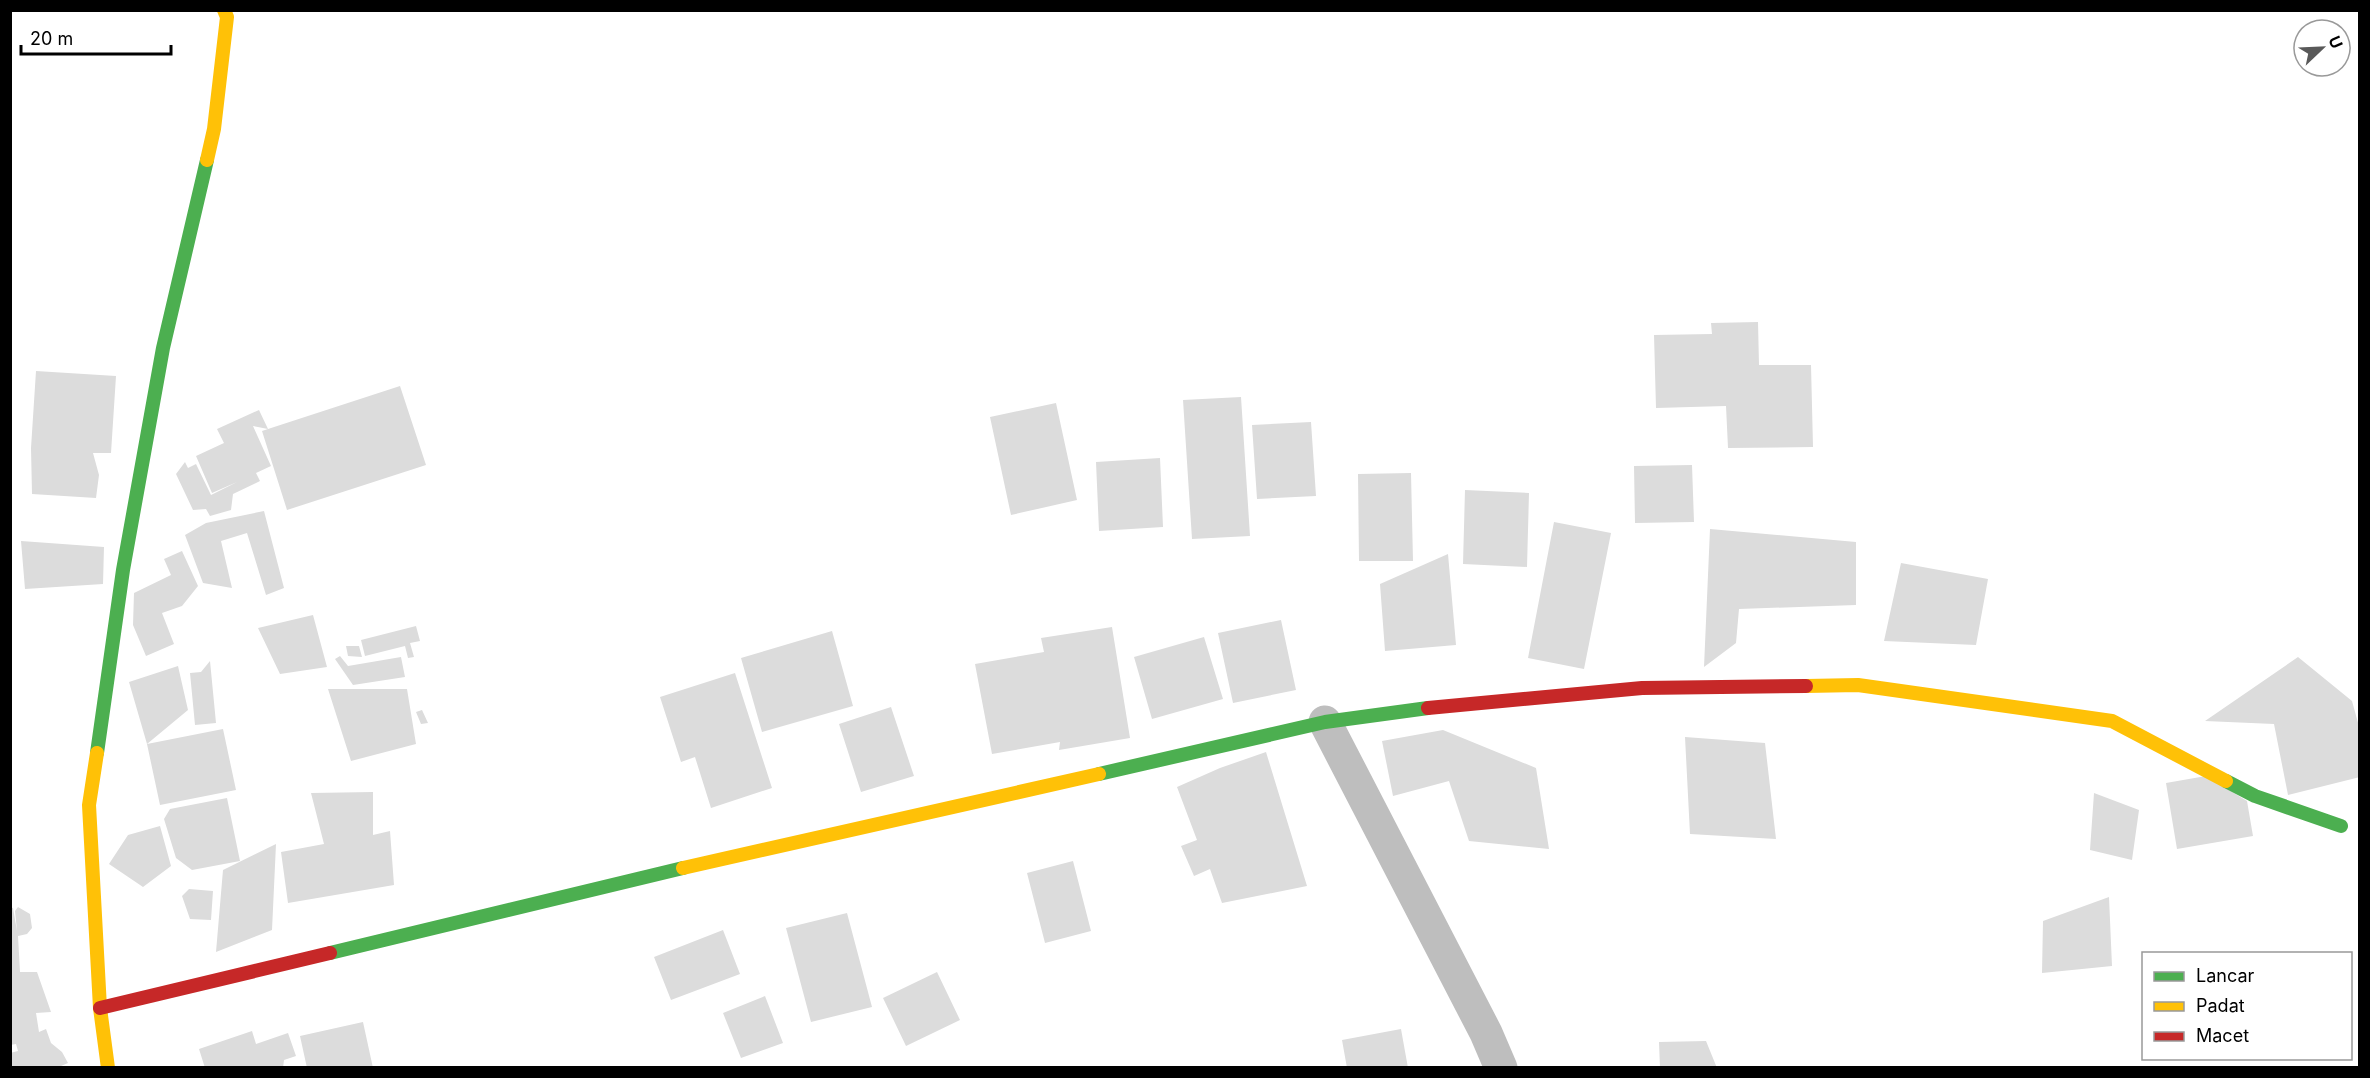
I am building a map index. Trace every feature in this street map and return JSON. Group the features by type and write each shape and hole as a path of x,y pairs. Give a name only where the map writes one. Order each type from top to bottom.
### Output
{"street":[{"path":"108,1068 100,1008 89,805 123,570 164,348 214,129 227,17 224,10"},
{"path":"100,1008 684,868 1325,722 1465,703 1642,688 1858,685 2112,721 2255,796 2342,826"},
{"path":"1325,722 1480,1022 1500,1068"}],"building":[{"path":"1758,322 1759,365 1811,365 1813,447 1728,448 1726,406 1656,408 1654,335 1712,334 1711,323"},
{"path":"36,371 116,376 111,453 93,453 99,475 96,498 32,494 31,448"},
{"path":"400,386 426,465 287,510 262,431"},
{"path":"1241,397 1250,536 1192,539 1183,400"},
{"path":"1056,403 1077,500 1011,515 990,417"},
{"path":"259,410 268,429 253,426 271,466 256,473 260,481 233,494 231,510 210,516 206,509 193,510 176,474 185,462 188,468 196,464 211,495 237,482 212,493 196,456 224,443 217,429"},
{"path":"1311,422 1316,496 1257,499 1252,425"},
{"path":"1160,458 1163,527 1099,531 1096,462"},
{"path":"1692,465 1694,522 1635,523 1634,466"},
{"path":"1411,473 1413,561 1359,561 1358,474"},
{"path":"1465,490 1529,493 1527,567 1463,564"},
{"path":"264,511 284,588 266,595 247,533 221,541 232,588 203,583 185,535 206,523"},
{"path":"1554,522 1611,533 1584,669 1528,658"},
{"path":"1710,529 1856,542 1856,605 1739,609 1736,643 1704,667"},
{"path":"21,541 104,547 103,584 25,589"},
{"path":"182,551 198,586 182,606 162,613 174,644 146,656 133,625 134,593 171,575 164,559"},
{"path":"1448,554 1456,645 1385,651 1380,584"},
{"path":"1901,563 1988,579 1976,645 1884,641"},
{"path":"313,615 327,667 280,674 258,628"},
{"path":"1281,620 1296,690 1233,703 1218,633"},
{"path":"416,626 420,641 410,643 414,657 408,658 405,646 365,656 361,640"},
{"path":"1112,627 1130,738 1059,750 1060,742 992,754 975,664 1044,652 1041,638"},
{"path":"832,631 853,706 762,732 741,658"},
{"path":"1204,637 1223,699 1152,719 1134,657"},
{"path":"346,646 359,646 362,657 348,656"},
{"path":"340,656 348,666 401,657 405,677 353,685 335,659"},
{"path":"2298,657 2352,701 2360,730 2360,777 2288,795 2274,724 2205,721"},
{"path":"210,661 216,723 195,725 190,673 201,672"},
{"path":"178,666 188,710 147,744 129,682"},
{"path":"735,673 772,788 711,808 695,757 681,762 660,697"},
{"path":"328,689 407,689 416,744 351,761"},
{"path":"891,707 914,776 861,792 839,724"},
{"path":"422,710 428,723 421,724 416,712"},
{"path":"223,729 236,790 160,805 147,744"},
{"path":"1443,730 1536,768 1549,849 1469,841 1449,781 1393,796 1382,741"},
{"path":"1685,737 1765,743 1776,839 1690,834"},
{"path":"1266,752 1307,886 1222,903 1210,869 1194,876 1181,846 1197,840 1177,787 1220,768"},
{"path":"2206,776 2247,801 2253,836 2177,849 2166,783"},
{"path":"373,792 373,835 390,831 394,885 288,903 281,852 324,844 311,793"},
{"path":"2094,793 2139,810 2132,860 2090,850"},
{"path":"227,798 240,861 192,870 176,858 164,819 170,809"},
{"path":"160,826 171,866 143,887 109,864 128,835"},
{"path":"276,844 272,930 216,952 223,870"},
{"path":"1073,861 1091,931 1045,943 1027,873"},
{"path":"189,889 213,891 211,920 190,919 182,896"},
{"path":"2109,897 2112,966 2042,973 2043,921"},
{"path":"10,907 13,908 17,931 15,911 18,907 30,914 32,928 27,934 18,936 20,972 37,972 51,1012 36,1013 39,1032 46,1029 51,1043 62,1052 68,1063 61,1066 62,1068 10,1068 10,1053 18,1051 16,1044 10,1045"},
{"path":"847,913 872,1007 811,1022 786,928"},
{"path":"723,930 740,974 671,1000 654,957"},
{"path":"937,972 960,1020 906,1046 883,998"},
{"path":"765,996 783,1043 741,1058 723,1013"},
{"path":"363,1022 373,1068 307,1068 300,1036"},
{"path":"1401,1029 1408,1068 1347,1068 1342,1040"},
{"path":"252,1031 256,1044 288,1033 296,1056 284,1060 283,1068 205,1068 199,1049"},
{"path":"1706,1041 1717,1068 1660,1068 1659,1042"}],"traffic: fast":[{"path":"97,753 123,570 163,348 207,160"},
{"path":"1099,774 1325,722 1428,708"},
{"path":"2226,781 2255,796 2341,826"},
{"path":"330,953 683,868"}],"traffic: slow":[{"path":"207,160 214,129 227,17 224,10"},
{"path":"1806,686 1858,685 2112,721 2226,781"},
{"path":"97,753 89,805 100,1008 108,1068"},
{"path":"683,868 1099,774"}],"traffic: jam":[{"path":"1428,708 1642,688 1806,686"},
{"path":"100,1008 330,953"}]}
